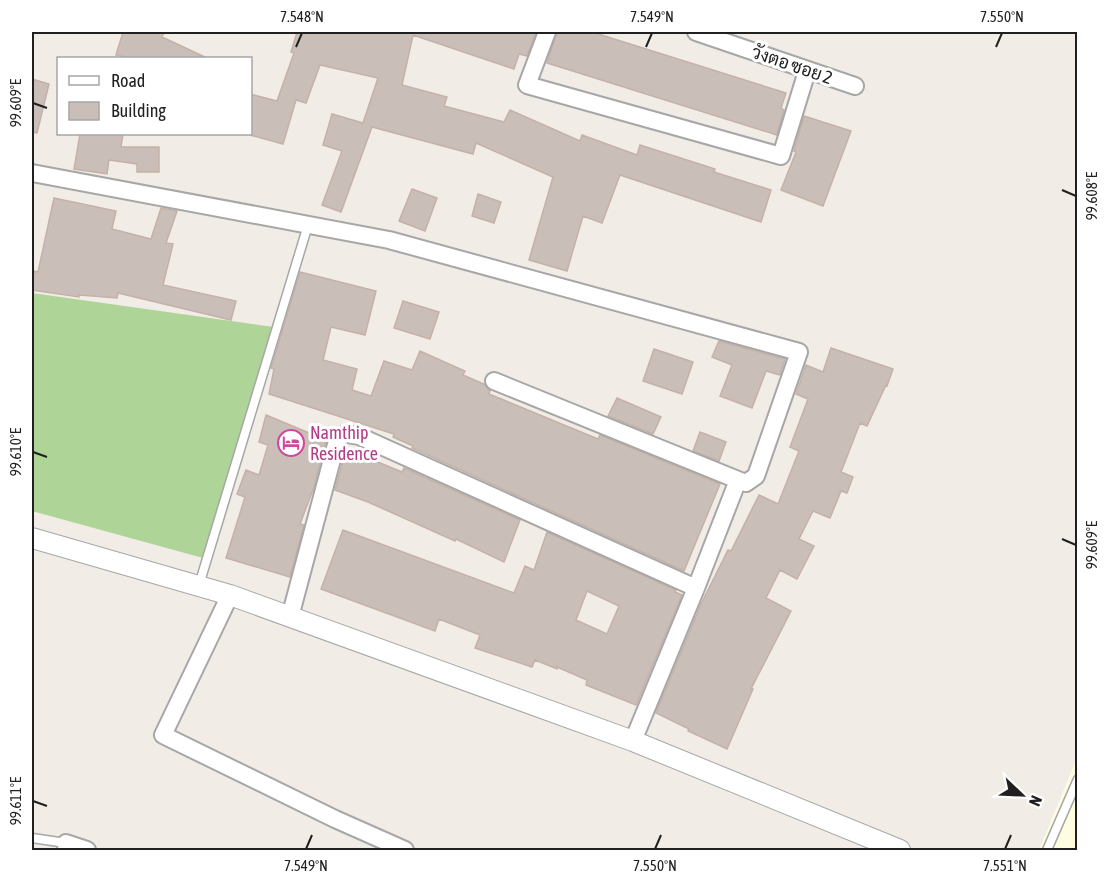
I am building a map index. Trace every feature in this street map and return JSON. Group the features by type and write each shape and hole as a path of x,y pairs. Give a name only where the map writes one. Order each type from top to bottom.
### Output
{"street":[{"path":"547,32 527,85 781,156 807,71"},
{"name":"วังตอ ซอย 2","path":"696,32 855,86"},
{"path":"32,173 389,240 799,352 756,476 746,483 494,381"},
{"path":"290,617 338,437 347,434 359,436 696,588"},
{"path":"633,741 738,480"},
{"path":"32,538 199,586 290,617 633,741 873,846 900,850"},
{"path":"230,596 163,735 334,819 405,850"},
{"path":"64,847 87,850"}],"lane":[{"path":"199,586 308,225"},
{"path":"1047,850 1077,779"},
{"path":"32,838 64,847"}],"shaded area":[{"path":"1077,758 1077,850 1039,850"}],"green space":[{"path":"32,293 274,327 203,558 32,511"}],"building":[{"path":"123,32 164,32 162,37 205,57 125,57 116,55"},
{"path":"297,32 536,32 527,56 519,54 514,69 413,35 402,85 447,97 444,106 504,122 510,110 580,141 582,135 637,155 640,145 771,190 761,222 620,175 602,223 583,216 567,271 529,260 553,177 476,143 473,154 372,127 341,212 322,205 342,151 323,145 332,114 363,123 378,78 320,65 306,103 296,100 283,144 250,135 252,135 252,95 277,101 294,53 291,52"},
{"path":"557,32 592,32 786,93 777,135 547,63"},
{"path":"32,79 49,84 37,133 32,132"},
{"path":"804,116 851,131 823,206 781,190 796,152 794,151"},
{"path":"80,135 123,135 121,147 159,147 159,172 137,172 137,164 109,160 107,174 74,169"},
{"path":"412,189 437,198 425,231 399,221"},
{"path":"478,194 501,202 494,223 472,216"},
{"path":"54,198 116,211 112,229 151,239 161,208 177,211 166,243 173,244 163,285 236,301 231,320 118,293 117,298 79,295 79,297 32,290 34,271 38,272"},
{"path":"300,272 376,291 365,335 331,327 323,360 357,369 352,390 371,396 384,361 412,370 420,351 465,371 463,375 484,384 490,391 489,394 598,439 600,435 720,484 684,571 412,448 413,446 393,437 394,434 269,394 274,369 271,368"},
{"path":"403,301 439,312 430,339 394,328"},
{"path":"719,341 785,359 780,375 766,371 752,408 720,396 732,365 712,357"},
{"path":"831,348 893,369 867,426 860,423 841,472 853,477 847,493 841,491 830,518 813,511 799,539 814,546 797,579 780,570 766,598 791,611 751,689 753,689 727,749 656,713 701,604 759,495 778,504 799,451 790,447 808,399 796,394 806,365 823,372"},
{"path":"654,349 693,362 682,394 643,381"},
{"path":"617,398 661,417 653,434 608,416"},
{"path":"266,415 326,440 314,487 300,524 304,525 290,577 226,558 245,497 237,494 246,470 259,475 268,445 259,442"},
{"path":"700,432 726,442 719,461 693,451"},
{"path":"346,449 402,472 404,468 520,520 504,562 456,539 455,541 368,502 335,490"},
{"path":"343,530 514,593 525,566 534,570 547,532 676,590 675,592 682,595 636,705 586,685 587,680 557,667 557,669 535,660 532,667 475,648 480,635 439,619 435,631 321,589","holes":["587,591 619,606 607,634 576,620"]}],"place":[{"name":"Namthip Residence","path":"291,443"}]}
